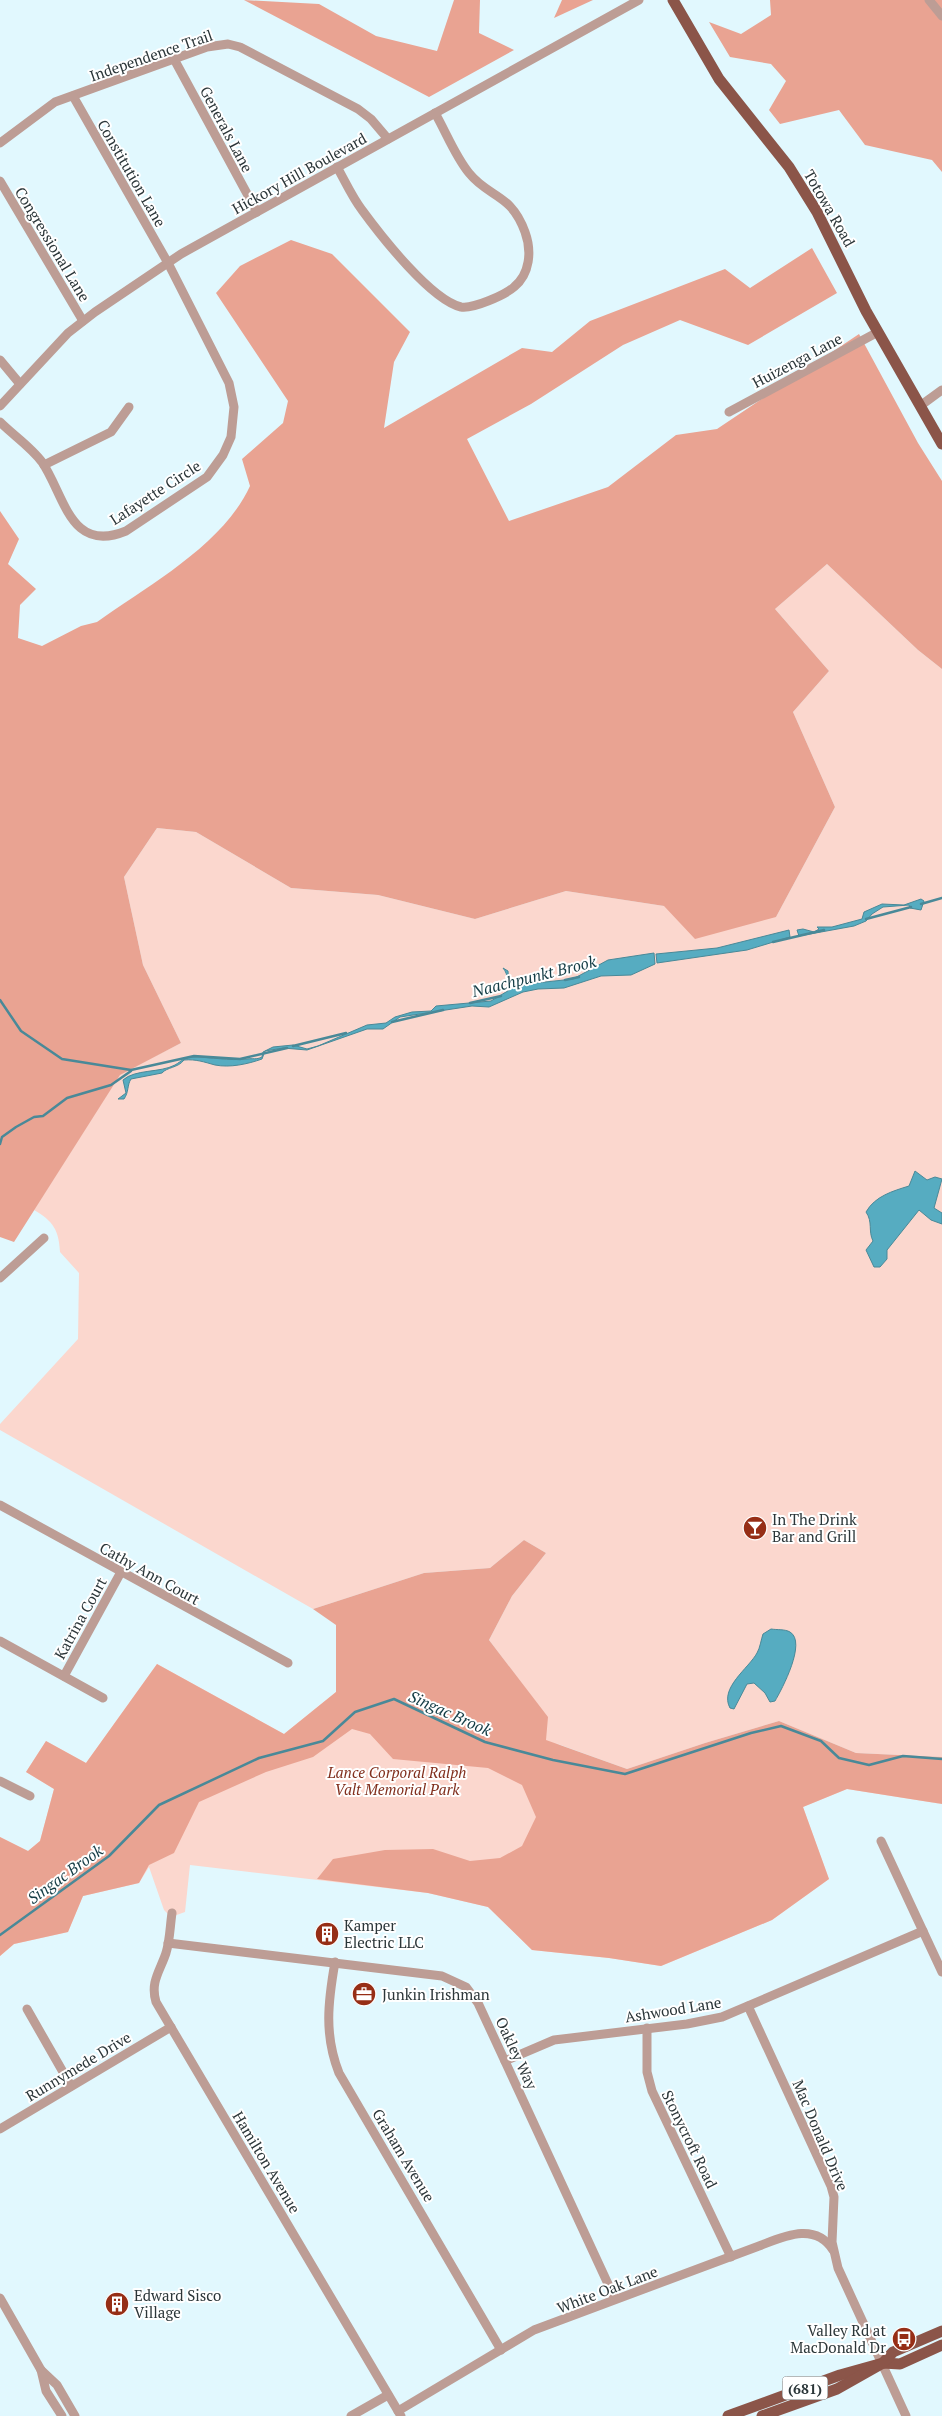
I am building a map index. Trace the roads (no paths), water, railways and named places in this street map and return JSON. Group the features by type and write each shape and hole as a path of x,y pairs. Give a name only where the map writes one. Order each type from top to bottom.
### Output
{"main road":[{"name":"Totowa Road","path":"673,0 705,57 723,84 789,167 817,212 878,332 942,444"},
{"name":"(681)","path":"762,2416 837,2389 883,2363 893,2352 942,2330"},
{"name":"(681)","path":"728,2416 840,2374 883,2363 900,2364 942,2345"}],"street":[{"name":"Hickory Hill Boulevard","path":"0,406 68,333 168,263 639,0"},
{"path":"929,0 942,16"},
{"name":"Independence Trail","path":"0,143 55,102 207,47 228,44 240,47 358,109 371,119 388,139"},
{"name":"Generals Lane","path":"174,59 257,212"},
{"name":"Constitution Lane","path":"73,96 168,263"},
{"path":"337,168 361,210 435,294 463,308 478,305 512,289 525,275 530,255 526,233 511,205 468,172 434,113"},
{"name":"Congressional Lane","path":"0,181 83,321"},
{"name":"Lafayette Circle","path":"0,422 44,464 54,480 70,517 77,526 100,537 111,537 126,530 207,477 223,455 232,430 233,394 168,263"},
{"name":"Huizenga Lane","path":"728,412 878,332"},
{"path":"0,360 20,384"},
{"path":"920,406 942,390"},
{"path":"44,464 111,432 129,407"},
{"path":"0,1278 44,1238"},
{"name":"Cathy Ann Court","path":"0,1506 288,1663"},
{"name":"Katrina Court","path":"64,1676 121,1572"},
{"path":"0,1641 103,1698"},
{"path":"0,1782 30,1796"},
{"path":"881,1841 923,1931 938,1955 942,1972"},
{"name":"Hamilton Avenue","path":"172,1913 168,1942 154,1986 156,2002 399,2413"},
{"name":"Ashwood Lane","path":"505,2061 554,2040 712,2020 923,1931"},
{"name":"Oakley Way","path":"168,1942 442,1976 466,1987 478,2002 615,2299"},
{"name":"Graham Avenue","path":"334,1962 329,1993 328,2027 330,2043 339,2073 500,2350"},
{"name":"Mac Donald Drive","path":"748,2006 832,2192 833,2250 838,2268 906,2416"},
{"path":"27,2009 71,2086"},
{"name":"Runnymede Drive","path":"0,2129 171,2027"},
{"name":"Stonycroft Road","path":"647,2028 647,2072 652,2091 731,2257"},
{"name":"White Oak Lane","path":"399,2413 534,2330 615,2299 786,2236 801,2233 819,2236 833,2250"},
{"path":"0,2298 41,2370 46,2391 62,2416"},
{"path":"41,2370 57,2385 75,2416"},
{"path":"351,2416 388,2395"}],"water":[{"path":"921,899 924,901 921,910 910,908 909,905 883,907 872,914 866,921 854,926 799,936 797,930 803,929 814,932 819,929 817,927 832,927 862,919 864,912 882,904 904,905"},
{"path":"789,930 790,937 747,950 657,963 656,954 717,948"},
{"path":"654,953 655,964 631,975 601,976 564,988 538,989 523,992 489,1007 472,1006 400,1017 383,1029 367,1029 307,1050 283,1048 265,1051 273,1047 293,1045 307,1049 367,1025 386,1023 395,1017 412,1012 431,1011 436,1006 491,1001 511,989 509,986 514,987 573,979 608,960"},
{"path":"503,968 508,971 509,985 506,973"},
{"path":"265,1051 262,1059 233,1066 184,1060 179,1065 162,1073 131,1079 124,1099 118,1099 126,1093 123,1080 134,1074 169,1067 190,1057 233,1060 256,1059 262,1057"},
{"path":"915,1171 927,1180 935,1177 942,1179 934,1208 942,1213 942,1224 931,1220 919,1210 887,1250 887,1259 880,1267 874,1267 866,1250 873,1241 866,1212 879,1198 909,1186"},
{"path":"771,1629 790,1632 795,1637 796,1645 792,1666 775,1701 770,1702 765,1693 754,1683 747,1684 734,1709 730,1708 728,1693 736,1679 757,1653 763,1634"}],"waterway":[{"name":"Naachpunkt Brook","path":"921,904 942,898"},
{"name":"Naachpunkt Brook","path":"866,919 911,907"},
{"name":"Naachpunkt Brook","path":"773,942 824,930"},
{"name":"Naachpunkt Brook","path":"565,980 579,977"},
{"name":"Naachpunkt Brook","path":"470,1003 501,996"},
{"name":"Naachpunkt Brook","path":"0,1000 21,1031 62,1059 131,1070 194,1056 240,1059 287,1048"},
{"name":"Naachpunkt Brook","path":"392,1022 443,1010"},
{"name":"Naachpunkt Brook","path":"293,1046 346,1033"},
{"name":"Naachpunkt Brook","path":"0,1144 2,1137 16,1127 34,1117 43,1116 67,1098 111,1085 131,1071"},
{"name":"Singac Brook","path":"0,1935 109,1856 159,1805 259,1758 323,1741 355,1712 394,1699 485,1742 553,1760 625,1774 751,1733 781,1726 821,1741 839,1758 869,1765 903,1756 942,1759"}],"place":[{"name":"In The Drink Bar and Grill","path":"755,1528"},
{"name":"Kamper Electric LLC","path":"327,1934"},
{"name":"Junkin Irishman","path":"364,1994"},
{"name":"Edward Sisco Village","path":"117,2304"},
{"name":"Valley Rd at MacDonald Dr","path":"904,2339"}],"park label":[{"name":"Lance Corporal Ralph Valt Memorial Park","path":"397,1780"}]}
